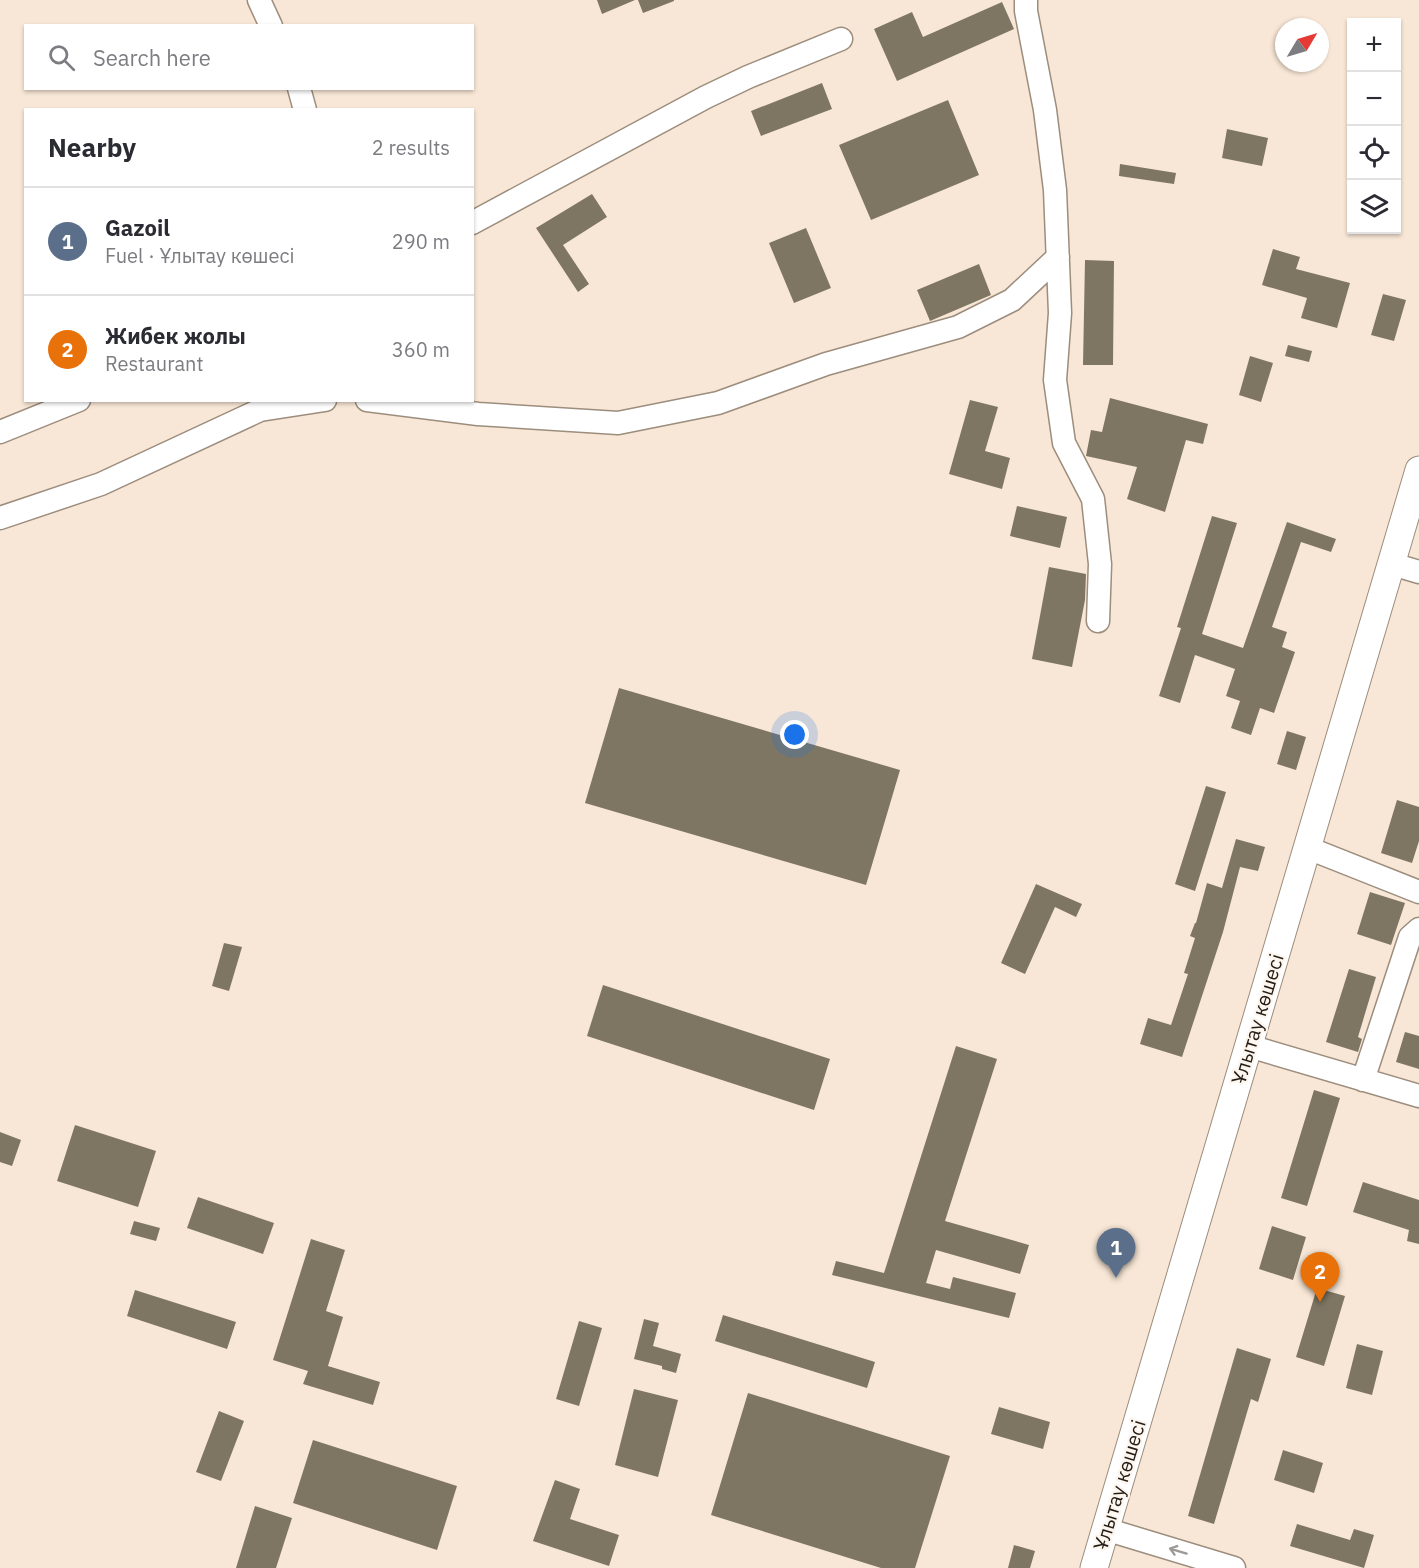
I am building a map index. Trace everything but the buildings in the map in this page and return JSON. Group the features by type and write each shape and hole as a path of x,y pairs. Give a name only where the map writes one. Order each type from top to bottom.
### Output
{"main road":[{"name":"Ұлытау көшесі","path":"1094,1568 1419,470"}],"street":[{"path":"260,0 270,24"},
{"path":"1026,0 1026,11 1045,110 1055,190 1060,313 1055,380 1064,443 1093,499 1100,564 1098,621"},
{"path":"474,222 706,97 841,39"},
{"path":"300,90 304,108"},
{"path":"383,402 478,414 618,423 718,403 826,364 958,327 1012,300 1058,257"},
{"path":"0,432 74,402"},
{"path":"0,518 101,484 260,410 312,402"},
{"path":"1392,564 1419,572"},
{"path":"1308,848 1419,892"},
{"path":"1363,1080 1410,937 1419,929"},
{"path":"1249,1046 1419,1096"},
{"path":"1105,1529 1234,1568"}],"place":[{"name":"Gazoil","path":"1116,1278"},
{"name":"Жибек жолы","path":"1320,1302"}]}
